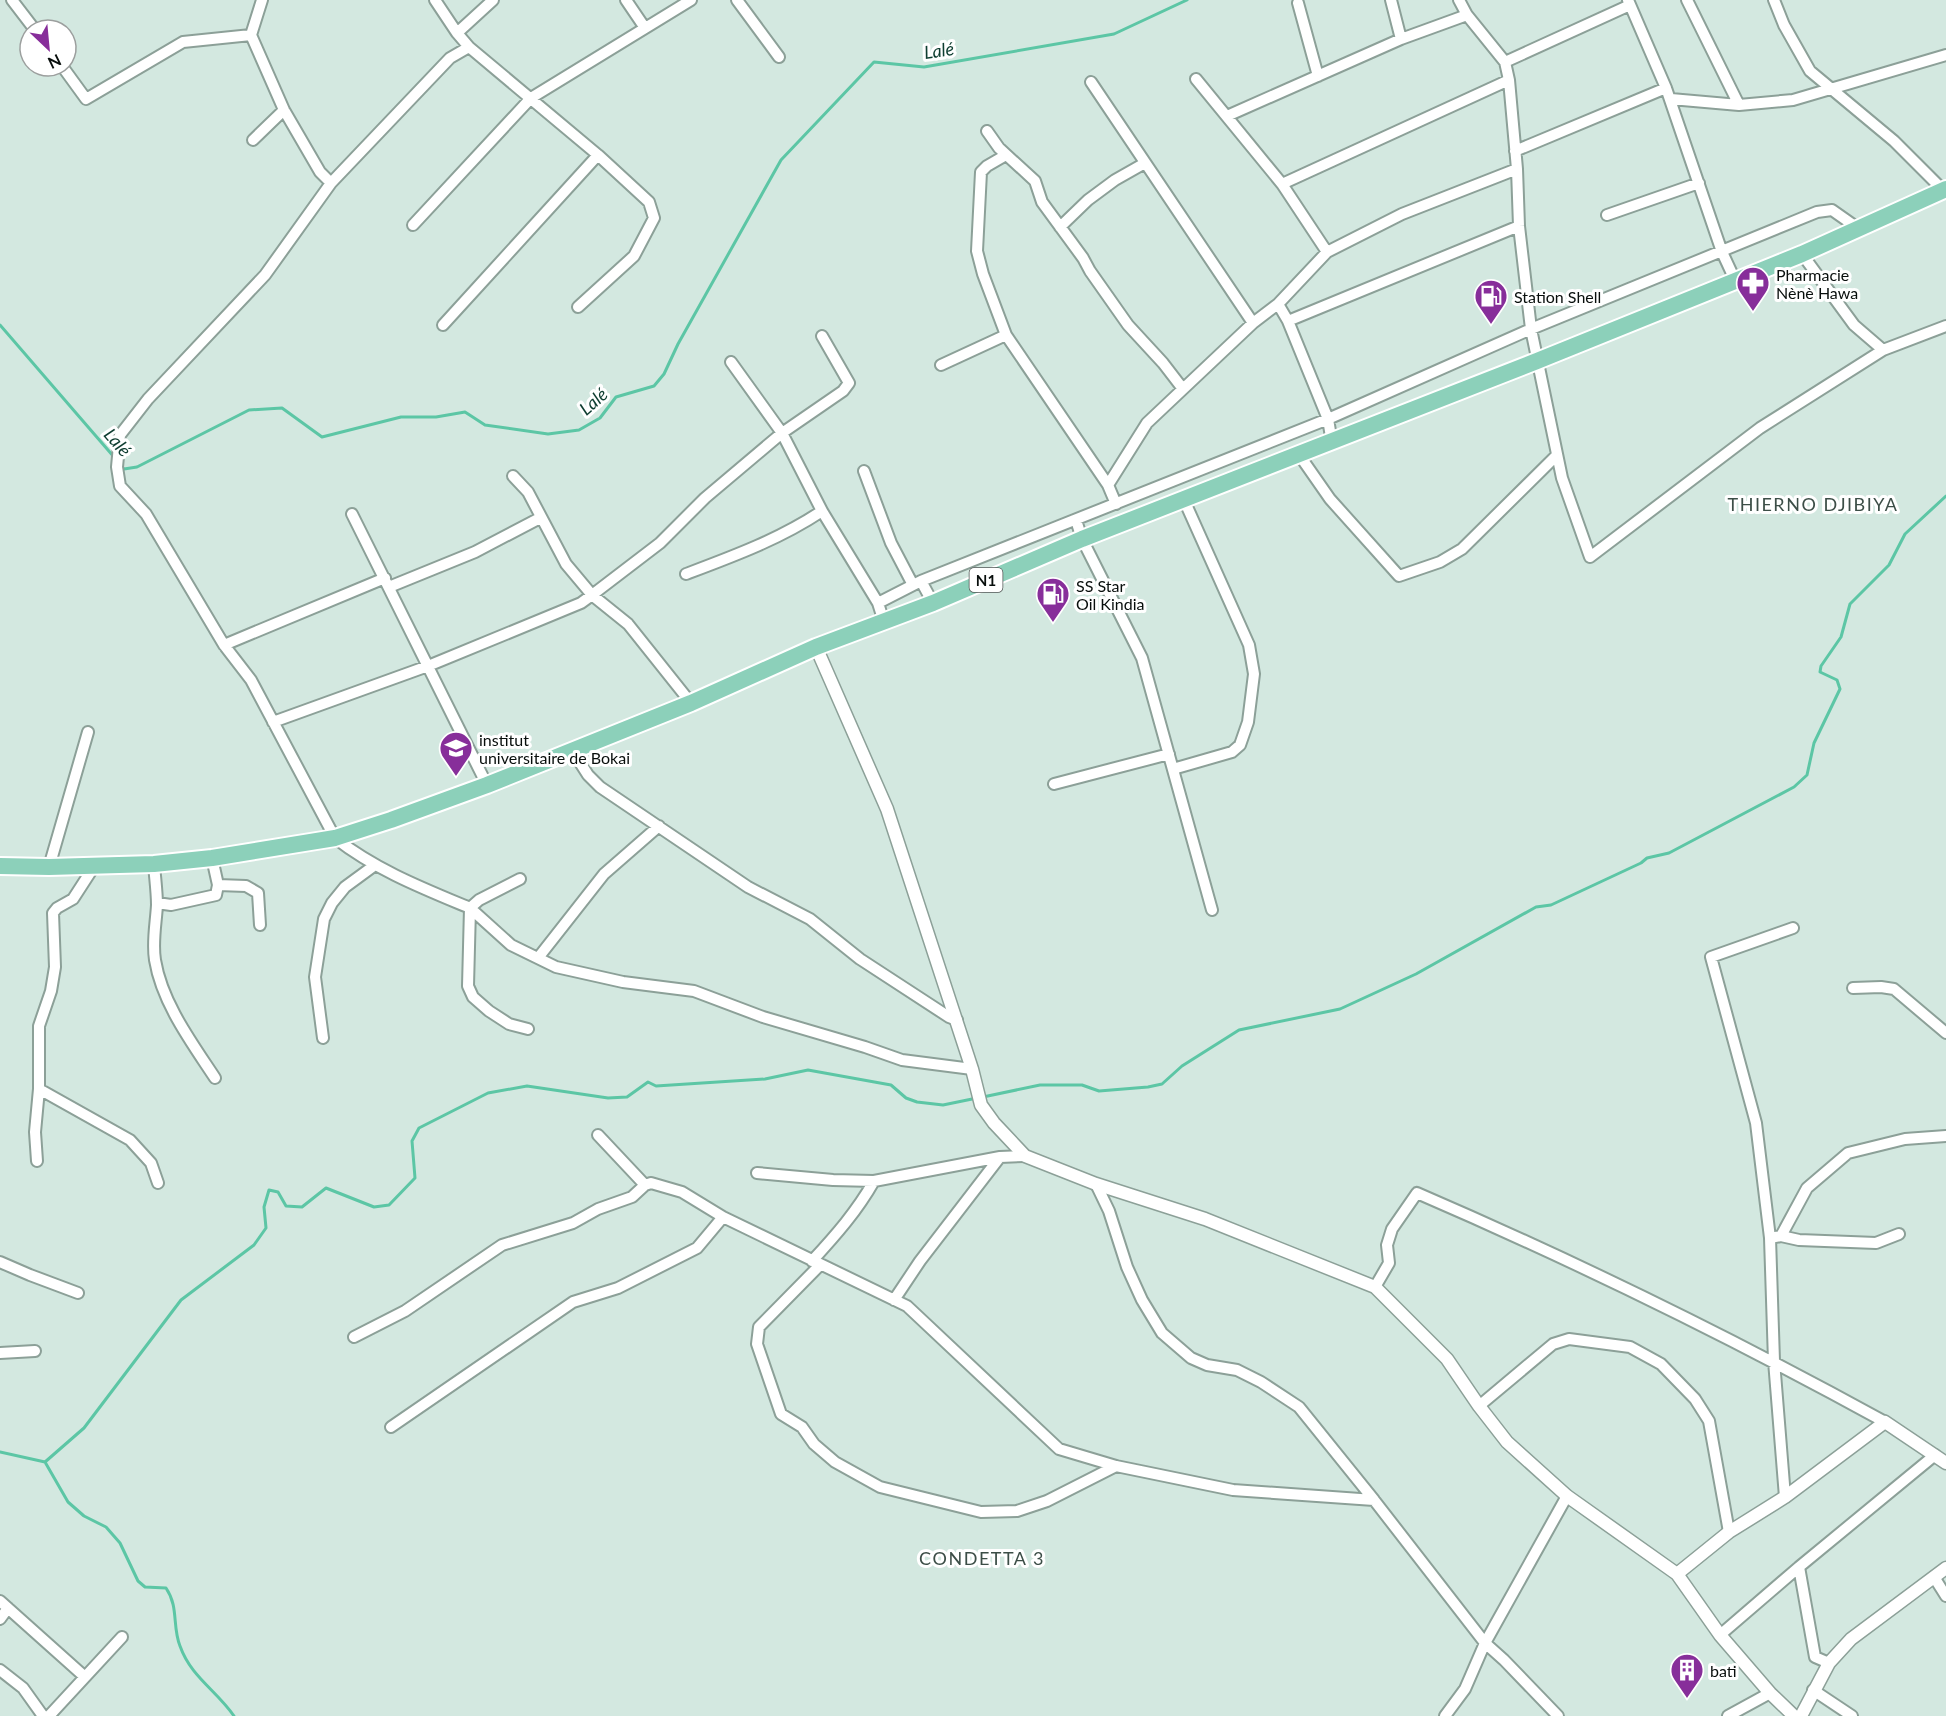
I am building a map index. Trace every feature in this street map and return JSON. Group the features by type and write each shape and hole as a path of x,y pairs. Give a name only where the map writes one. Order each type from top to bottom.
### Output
{"highway":[{"name":"N1","path":"0,866 154,864 212,858 335,838 391,820 487,785 691,703 816,646 933,603 1082,539 1537,362 1802,254 1944,190"}],"street":[{"path":"12,0 26,18"},
{"path":"262,0 251,35 284,110 320,172 331,183"},
{"path":"435,0 469,47 598,155 649,202 654,218 634,256 578,307"},
{"path":"457,33 494,0"},
{"path":"626,0 645,28"},
{"path":"413,225 531,98 691,0"},
{"path":"736,0 779,57"},
{"path":"1391,0 1401,39"},
{"path":"1459,0 1467,15 1505,62 1509,80 1517,169 1519,226 1531,329 1556,456 1590,557 1760,428 1883,350 1946,326"},
{"path":"1687,0 1739,105"},
{"path":"1774,0 1784,26 1810,70 1894,141 1944,190"},
{"path":"1505,62 1629,2 1671,99 1722,252 1735,280"},
{"path":"1298,3 1318,76"},
{"path":"1227,116 1401,39 1467,15"},
{"path":"71,78 86,99 183,42 251,35"},
{"path":"469,47 450,58 331,183 265,275 148,399 120,435 117,461 120,486 146,514 224,645 251,680 335,838 375,866 470,908 511,945 556,968 623,982 694,991 752,1013 854,1043 902,1060 972,1069"},
{"path":"1671,99 1739,105 1793,100 1946,55"},
{"path":"1197,79 1282,184 1327,252"},
{"path":"1282,184 1509,80"},
{"path":"1091,82 1253,323"},
{"path":"1515,151 1666,88"},
{"path":"253,140 284,110"},
{"path":"987,131 1006,155 1035,181 1042,202 1128,325 1183,389"},
{"path":"444,325 598,155"},
{"path":"1006,155 981,172 977,251 983,274 1006,335 1107,485 1116,504"},
{"path":"1060,227 1115,180 1145,163"},
{"path":"1107,485 1147,423 1253,323 1278,304 1327,252 1402,214 1517,169"},
{"path":"1606,214 1699,183"},
{"path":"878,603 917,583 1328,419 1531,329 1817,212 1832,210 1859,229"},
{"path":"1288,321 1519,226"},
{"path":"1802,254 1854,325 1883,350"},
{"path":"1278,304 1288,321 1328,419 1332,443"},
{"path":"941,365 1006,335"},
{"path":"273,722 428,666 581,603 660,543 705,498 782,433 843,391 849,383 822,336"},
{"path":"730,362 782,433 822,511 878,603 884,622"},
{"path":"1300,456 1330,499 1399,576 1440,562 1462,549 1556,456"},
{"path":"864,471 891,543 933,603"},
{"path":"513,476 528,492 566,564 592,595 628,624 691,703"},
{"path":"1173,769 1232,753 1240,745 1248,722 1254,674 1249,645 1184,500"},
{"path":"686,574 759,546 797,527 822,511"},
{"path":"352,514 487,785"},
{"path":"224,645 475,552 540,518"},
{"path":"1076,520 1082,539 1142,658 1212,910"},
{"path":"816,646 887,809 957,1020 981,1105 994,1124 1025,1156"},
{"path":"49,867 88,732"},
{"path":"572,750 588,775 600,787 748,887 810,919 860,959 957,1020"},
{"path":"1054,784 1169,754"},
{"path":"537,958 604,874 658,826"},
{"path":"157,903 171,904 216,895 218,885 212,858"},
{"path":"154,864 157,903 154,935 155,960 161,981 182,1029 215,1078"},
{"path":"38,1161 35,1132 39,1089 39,1026 51,991 55,967 53,913 73,898 95,865"},
{"path":"323,1038 315,977 324,919 332,903 345,887 375,866"},
{"path":"520,879 479,900 470,908 468,986 472,997 509,1024 528,1029"},
{"path":"218,885 246,886 258,893 260,925"},
{"path":"1785,1497 1774,1361 1775,1237 1756,1123 1711,957 1793,928"},
{"path":"1853,988 1894,989 1946,1033"},
{"path":"39,1089 130,1140 151,1163 158,1183"},
{"path":"598,1135 645,1185"},
{"path":"1775,1237 1807,1188 1848,1153 1905,1138 1946,1136"},
{"path":"757,1173 874,1181 1000,1157 1025,1156 1096,1184 1205,1219 1375,1287 1447,1359 1507,1442 1567,1496 1677,1574 1720,1635 1770,1694 1794,1716"},
{"path":"894,1300 920,1261 1000,1157"},
{"path":"874,1181 861,1204 816,1263 759,1327 757,1344 781,1414 802,1427 814,1444 835,1462 880,1487 981,1512 1017,1511 1047,1501 1116,1466"},
{"path":"354,1337 405,1311 502,1245 573,1223 598,1209 632,1197 645,1185 651,1183 682,1192 723,1217 907,1306 1059,1449 1116,1466 1233,1490 1374,1500"},
{"path":"1096,1184 1109,1211 1127,1267 1142,1300 1162,1334 1191,1358 1207,1365 1237,1370 1262,1382 1299,1407 1485,1643 1558,1716"},
{"path":"1375,1287 1389,1263 1387,1245 1392,1229 1417,1193 1533,1243 1774,1361 1885,1422 1946,1463"},
{"path":"391,1427 573,1302 618,1288 697,1248 723,1217"},
{"path":"1775,1237 1876,1243 1899,1234"},
{"path":"0,1262 78,1293"},
{"path":"1479,1406 1553,1344 1569,1339 1630,1347 1661,1364 1695,1399 1709,1421 1729,1532"},
{"path":"0,1353 36,1352"},
{"path":"1677,1574 1729,1532 1785,1497 1885,1422"},
{"path":"1720,1635 1935,1455"},
{"path":"1445,1716 1465,1689 1485,1643 1567,1496"},
{"path":"1799,1567 1815,1657 1829,1663"},
{"path":"1801,1716 1829,1663 1851,1639 1946,1568"},
{"path":"1934,1577 1946,1596"},
{"path":"0,1618 4,1605 85,1677"},
{"path":"49,1716 122,1637"},
{"path":"0,1670 23,1688 43,1716"},
{"path":"1814,1690 1852,1716"},
{"path":"1728,1716 1770,1694"}],"waterway":[{"name":"Lalé","path":"120,465 124,469 137,467 249,410 282,408 322,437 401,417 436,417 465,412 485,425 548,434 579,430 600,418 616,397 654,386 664,374 678,344 781,160 874,62 924,67 1114,34 1187,0"},
{"name":"Lalé","path":"0,325 114,457"},
{"path":"983,1097 1040,1085 1082,1085 1099,1091 1162,1084 1182,1066 1239,1030 1340,1009 1416,974 1536,907 1551,905 1641,863 1647,858 1669,853 1794,787 1807,775 1814,743 1840,689 1837,680 1820,672 1821,666 1841,637 1850,604 1889,565 1905,534 1946,496"},
{"path":"45,1462 84,1428 181,1300 254,1245 266,1228 264,1207 269,1190 278,1192 286,1206 302,1207 326,1188 374,1207 389,1205 415,1178 412,1141 419,1128 488,1093 527,1086 608,1098 627,1097 648,1082 656,1086 765,1079 808,1070 891,1085 906,1098 917,1102 943,1105 977,1098"},
{"path":"0,1452 45,1462 68,1502 84,1516 106,1527 120,1543 138,1581 145,1587 166,1588 173,1602 176,1631 185,1657 197,1675 234,1716"}],"place":[{"name":"Pharmacie Nènè Hawa","path":"1753,312"},
{"name":"Station Shell","path":"1491,325"},
{"name":"SS Star Oil Kindia","path":"1053,623"},
{"name":"institut universitaire de Bokai","path":"456,777"},
{"name":"bati","path":"1687,1699"}],"district":[{"name":"THIERNO DJIBIYA","path":"1813,504"},
{"name":"СONDETTA 3","path":"982,1558"}]}
